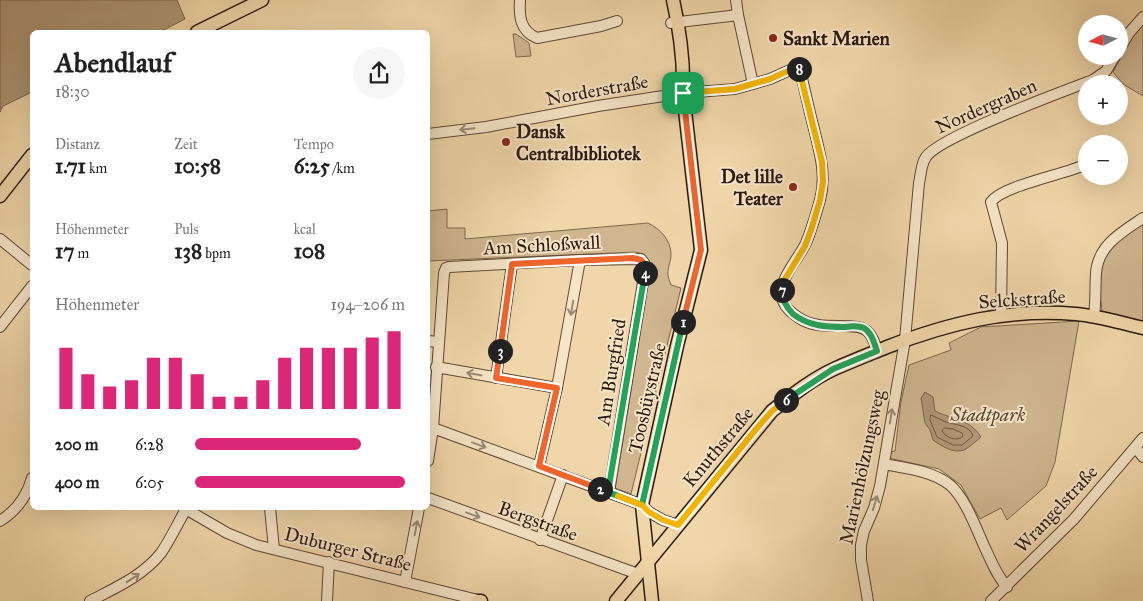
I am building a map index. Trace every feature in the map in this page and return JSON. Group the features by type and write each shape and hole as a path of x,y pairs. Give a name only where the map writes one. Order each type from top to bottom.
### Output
{"main road":[{"path":"202,30 262,0"},
{"path":"665,0 674,22"},
{"path":"673,0 674,22"},
{"name":"Toosbüystraße","path":"652,601 642,505 677,346 701,250 683,93 684,71 674,22"},
{"path":"0,196 30,160"},
{"name":"Selckstraße","path":"905,340 962,322 1001,315 1039,313 1094,316 1143,328"},
{"name":"Knuthstraße","path":"616,601 772,411 788,398 833,369 905,340"}],"street":[{"path":"520,0 521,22 530,35 537,38 618,21"},
{"path":"736,0 753,84"},
{"path":"674,22 738,15"},
{"path":"1128,35 1143,17"},
{"name":"Nordergraben","path":"905,340 921,169 926,156 935,148 980,126 1093,80 1106,71 1110,65"},
{"name":"Norderstraße","path":"430,134 486,127 598,106 683,93 735,89 770,79 799,66 822,162 823,182 820,200 805,246 785,280 782,293 783,301 794,314 811,324 863,328 873,338 877,351"},
{"path":"1001,315 1002,243 991,202 994,198 1025,184 1078,168"},
{"path":"1094,316 1096,272 1099,258 1109,243 1143,218"},
{"path":"0,239 30,263"},
{"path":"539,466 557,388 580,260"},
{"name":"Am Schloßwall","path":"433,341 444,273 449,266 580,260 641,260"},
{"name":"Am Burgfried","path":"608,492 645,270 644,263 641,260"},
{"path":"496,378 512,264"},
{"path":"0,327 30,289"},
{"name":"Marienhölzungsweg","path":"868,601 861,560 861,545 864,531 874,508 884,464 905,340"},
{"path":"433,341 436,367 430,428 642,505 649,512 663,520 678,525"},
{"path":"436,367 557,388"},
{"name":"Wrangelstraße","path":"991,601 1074,519 1143,438"},
{"path":"1136,448 1143,457"},
{"path":"884,464 926,474 950,485 962,502 998,575 1006,587"},
{"path":"540,540 563,475"},
{"path":"0,521 25,496 30,483"},
{"name":"Bergstraße","path":"430,499 638,574"},
{"path":"90,601 124,584 152,563 161,553 184,510"},
{"name":"Duburger Straße","path":"189,510 242,540 479,601"},
{"path":"270,510 274,549"},
{"path":"405,582 419,510"},
{"path":"327,601 329,562"}],"green space":[{"path":"1143,25 1143,96 1128,87 1128,75 1116,75 1113,72 1117,65 1128,65 1128,44 1132,36"},
{"path":"513,34 529,43 531,56 516,57"},
{"path":"447,209 447,228 465,228 465,239 648,223 657,228 669,243 671,258 668,272 669,280 671,285 681,288 631,494 615,488 650,272 649,261 643,254 635,252 430,261 430,211"},
{"path":"1143,224 1143,322 1102,311 1098,275 1102,259 1107,251 1120,238"},
{"name":"Stadtpark","path":"1079,321 1055,462 1046,486 1007,520 1001,508 980,519 961,485 939,469 888,458 889,452 895,451 901,402 909,365 951,350 949,343 981,327"}],"water":[{"path":"0,0 177,0 185,19 164,30 30,30 30,93 3,106 0,112"},
{"path":"925,392 933,397 935,411 966,423 981,437 960,451 948,449 933,440 930,430 925,423 921,398"}],"place":[{"name":"Sankt Marien","path":"773,38"},
{"name":"Dansk Centralbibliotek","path":"506,142"},
{"name":"Det lille Teater","path":"793,187"}],"route":[{"path":"683,93 701,250 677,346 642,505 539,466 557,388 496,378 512,264 633,258 641,260 644,263 645,270 608,492 642,505 649,512 663,520 678,525 772,411 817,378 833,369 877,351 873,338 863,328 811,324 794,314 783,301 782,293 785,279 805,246 820,200 823,182 822,162 799,66 770,79 735,89 683,93"}]}
